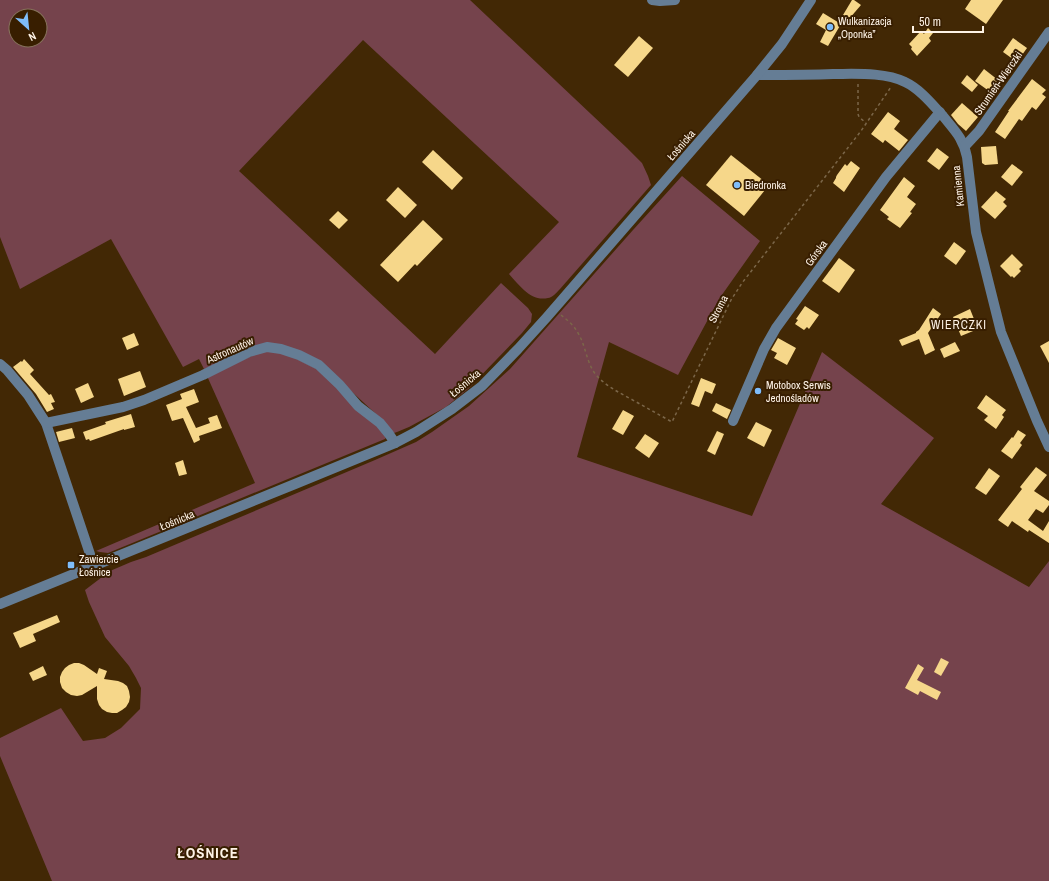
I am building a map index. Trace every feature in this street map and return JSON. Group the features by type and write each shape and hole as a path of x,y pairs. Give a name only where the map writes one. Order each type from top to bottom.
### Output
{"street":[{"path":"652,0 660,2 675,0"},
{"name":"Łośnicka","path":"0,604 395,443 416,432 452,409 482,386 518,350 554,309 757,75 782,44 811,0"},
{"name":"Strumień-Wierczki","path":"965,146 978,131 1049,32"},
{"name":"Kamienna","path":"757,75 858,74 880,75 904,81 923,95 940,112 957,133 965,146 976,232 1001,332 1037,422 1049,447"},
{"name":"Górska","path":"733,421 764,349 776,328 886,177 940,112"},
{"name":"Astronautów","path":"46,423 123,407 144,400 203,375 250,352 267,347 281,349 299,355 318,365 339,384 358,406 380,423 395,443"},
{"path":"0,364 28,395 46,423 94,566"}],"path":[{"path":"858,74 858,114 859,117 866,123"},
{"name":"Stroma","path":"554,309 577,331 590,365 607,386 672,422 731,300 742,283 866,123 896,79"}],"shaded area":[{"path":"0,0 470,0 642,163 651,185 554,295 550,298 542,299 531,295 526,292 509,274 559,222 363,40 239,171 435,354 501,283 528,308 532,314 531,322 522,333 468,389 446,407 409,427 394,433 376,414 323,365 280,345 237,355 204,369 199,359 183,367 111,239 20,289 0,237"},
{"path":"682,176 760,241 719,299 678,375 609,342 577,457 752,516 822,352 934,438 881,504 1029,587 1049,561 1049,881 52,881 0,756 0,738 61,708 83,741 105,738 121,728 140,709 141,688 129,666 105,637 85,590 110,571 375,460 416,442 432,432 469,406 510,369"},
{"path":"271,351 285,353 319,370 387,436 385,439 108,553 96,551 255,483 207,376 258,353"}],"building":[{"path":"852,0 861,5 849,19 843,15"},
{"path":"971,0 1003,0 986,24 965,9"},
{"name":"Wulkanizacja „Oponka”","path":"823,13 841,24 828,46 820,42 826,30 816,24"},
{"path":"928,28 933,33 929,38 931,41 917,56 909,44 921,31 924,34"},
{"path":"639,36 653,48 628,77 614,65"},
{"path":"1013,38 1027,48 1017,62 1003,52"},
{"path":"984,69 998,80 989,91 975,81"},
{"path":"967,75 978,85 972,92 961,83"},
{"path":"1032,79 1046,90 1042,94 1046,97 1036,110 1032,107 1022,121 1019,119 1005,139 995,132 1008,111"},
{"path":"962,103 978,117 966,131 951,115"},
{"path":"888,112 900,121 894,129 908,140 899,151 885,140 883,143 871,134"},
{"path":"996,146 998,164 985,165 982,163 981,147"},
{"path":"937,148 949,157 939,170 927,161"},
{"path":"433,150 463,178 452,190 422,162"},
{"name":"Biedronka","path":"731,155 769,185 744,216 706,185"},
{"path":"851,161 860,168 844,192 833,183 845,164 847,166"},
{"path":"1012,164 1023,172 1012,186 1001,177"},
{"path":"904,177 915,186 907,197 916,204 910,212 912,213 900,228 887,219 889,217 880,210"},
{"path":"398,187 417,205 405,218 386,200"},
{"path":"996,191 1006,199 1003,202 1007,206 995,219 981,207"},
{"path":"338,211 348,220 339,229 329,220"},
{"path":"423,220 443,239 417,266 415,264 398,282 380,265"},
{"path":"954,242 966,251 956,265 944,256"},
{"path":"1012,254 1023,265 1019,269 1021,271 1014,278 1000,266"},
{"path":"839,258 855,270 839,293 822,281"},
{"path":"805,306 819,315 809,329 807,327 804,330 795,324 798,320 796,319"},
{"path":"933,308 941,314 928,333 935,350 925,355 919,339 902,346 899,340 916,333"},
{"path":"970,309 978,329 961,336 953,317"},
{"path":"134,333 139,345 127,350 122,338"},
{"path":"778,338 796,348 787,365 774,358 777,353 771,350"},
{"path":"1049,341 1049,363 1040,346"},
{"path":"955,342 960,351 944,358 940,349"},
{"path":"24,359 34,370 30,374 49,395 51,394 55,402 51,403 54,409 47,412 36,394 13,367 21,361 22,362"},
{"path":"140,371 146,387 124,396 118,379"},
{"path":"701,378 716,384 712,394 705,391 699,407 691,404"},
{"path":"88,383 94,397 81,403 75,389"},
{"path":"194,389 199,402 186,407 196,428 210,423 208,418 217,415 222,428 199,436 200,440 194,443 183,418 172,421 166,405 182,399 180,394"},
{"path":"986,395 1006,410 1002,415 1004,417 996,429 984,420 988,416 977,408"},
{"path":"716,403 731,410 727,419 712,411"},
{"path":"623,410 634,416 623,435 612,429"},
{"path":"131,414 135,427 124,429 90,441 89,439 86,440 83,432 106,424 105,422"},
{"path":"756,422 772,430 764,447 747,438"},
{"path":"72,428 75,438 59,442 56,432"},
{"path":"1018,430 1026,435 1020,443 1022,445 1012,459 1001,451"},
{"path":"717,431 724,434 715,455 707,451"},
{"path":"645,434 659,443 649,458 635,448"},
{"path":"183,460 187,474 179,476 175,463"},
{"path":"1036,467 1047,475 1034,491 1049,501 1049,505 1043,513 1036,509 1028,520 1043,531 1049,521 1049,543 1029,530 1028,532 1012,521 1008,527 998,520 1022,489 1020,487"},
{"path":"989,468 1000,476 986,495 975,488"},
{"path":"57,615 60,622 33,634 36,641 20,648 13,633"},
{"path":"941,658 949,662 941,676 934,672"},
{"path":"74,663 84,665 97,674 99,668 107,671 104,679 118,681 127,686 130,697 126,707 117,713 107,712 102,709 97,699 97,686 82,695 77,696 66,692 62,688 60,677 65,668"},
{"path":"918,664 924,668 917,680 941,692 937,700 920,691 918,695 905,688"},
{"path":"43,666 47,675 33,681 29,673"}],"place":[{"name":"Wulkanizacja „Oponka”","path":"830,27"},
{"name":"Biedronka","path":"737,185"},
{"name":"Motobox Serwis Jednośladów","path":"758,391"},
{"name":"Zawiercie Łośnice","path":"71,565"}],"district":[{"name":"WIERCZKI","path":"959,325"},
{"name":"ŁOŚNICE","path":"208,853"}]}
